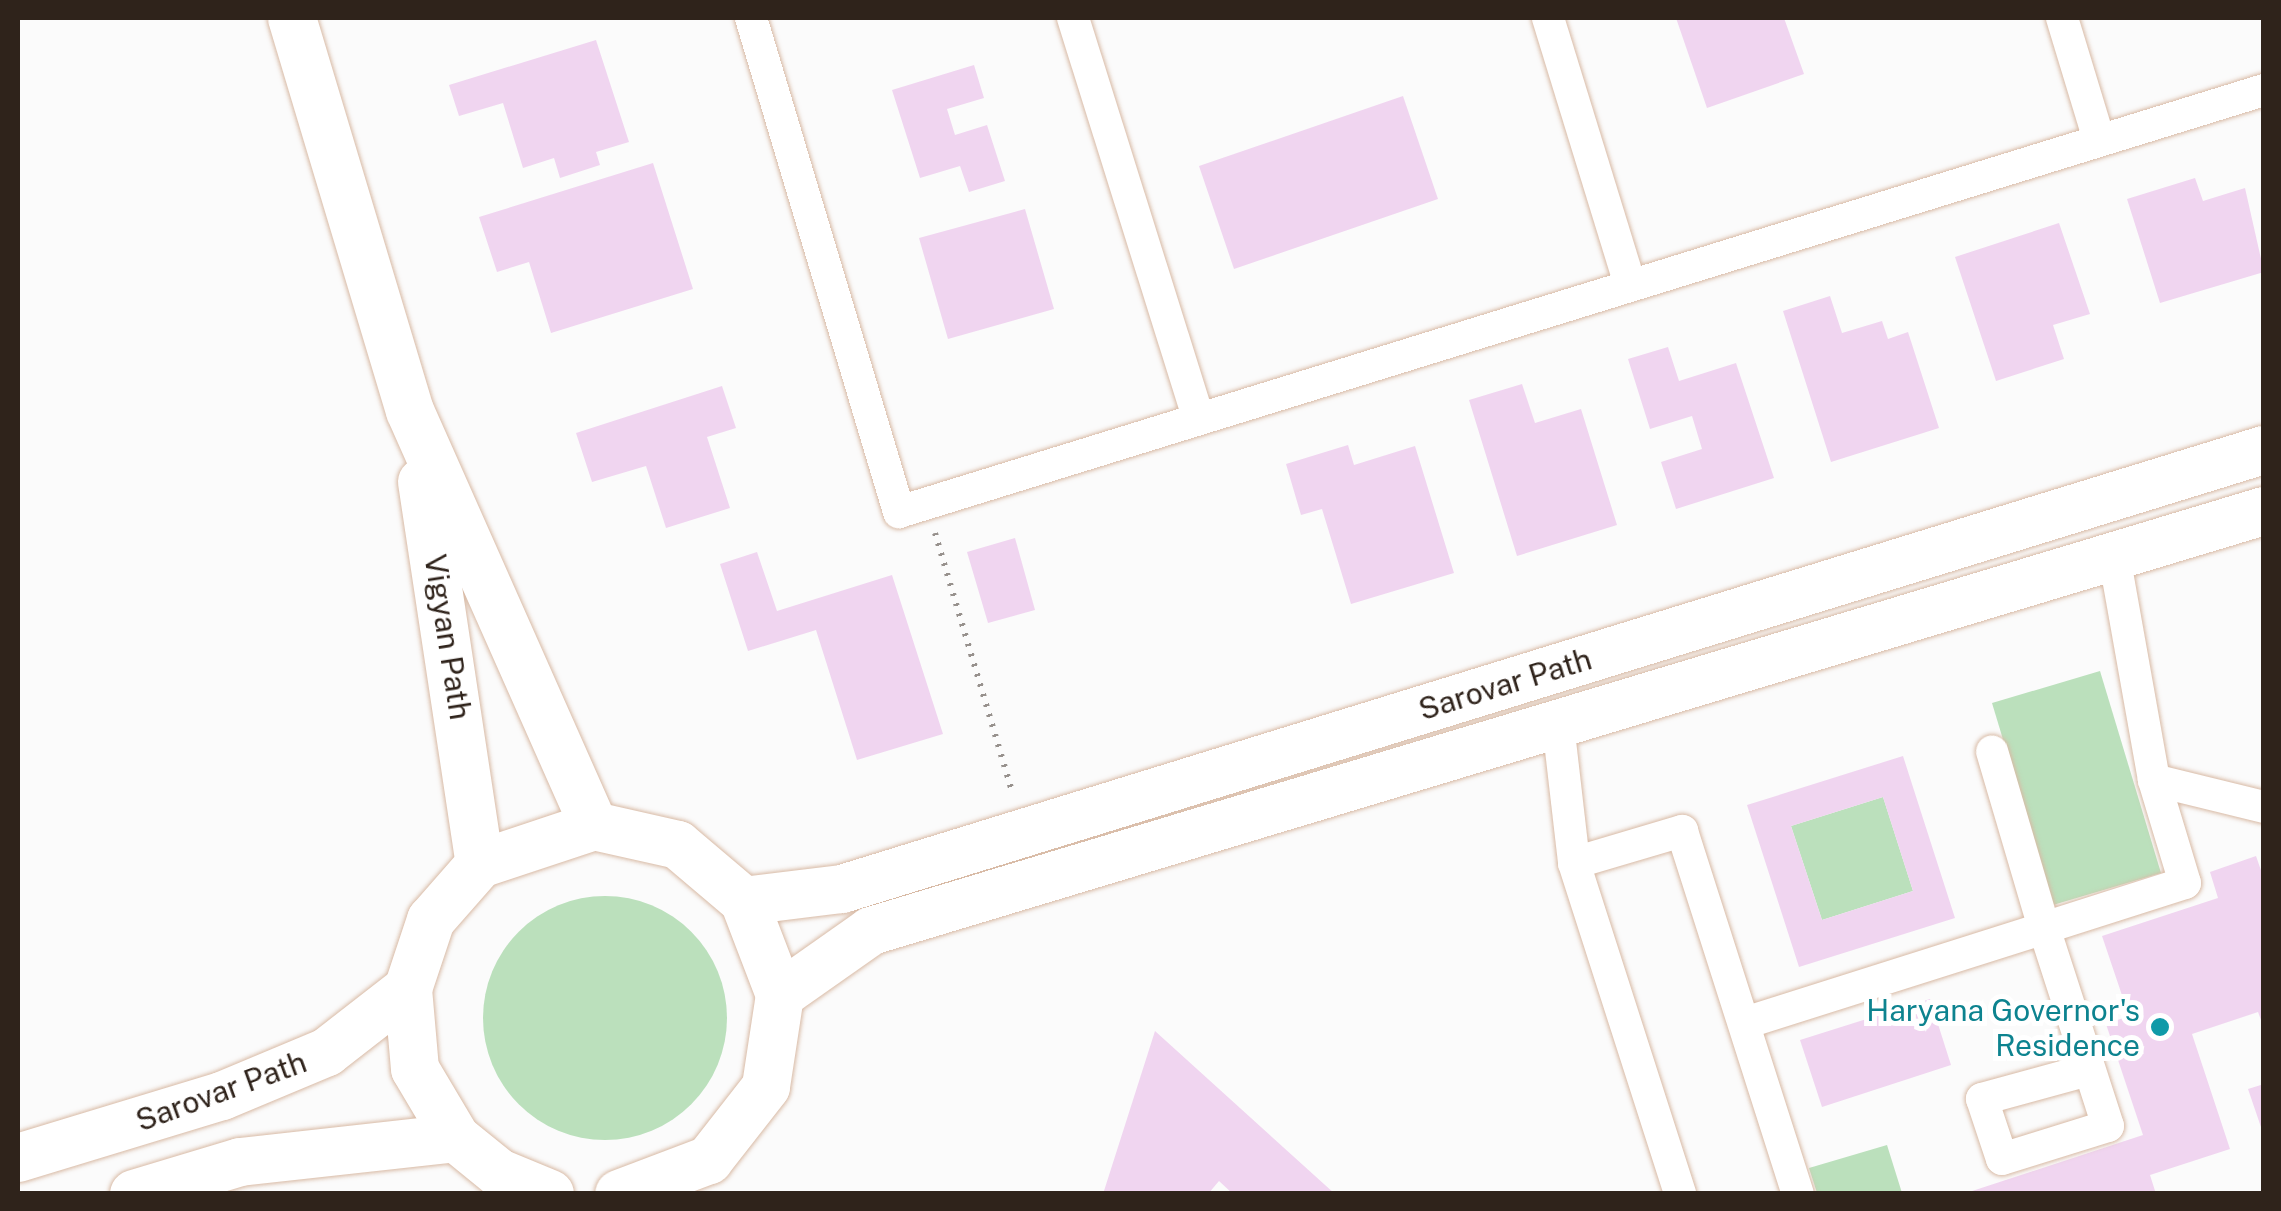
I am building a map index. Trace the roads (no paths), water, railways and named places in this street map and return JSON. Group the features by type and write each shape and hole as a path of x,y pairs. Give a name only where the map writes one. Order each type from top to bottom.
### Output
{"main road":[{"name":"Vigyan Path","path":"292,18 410,411 594,826"},
{"name":"Vigyan Path","path":"410,411 480,864"},
{"name":"Sarovar Path","path":"744,901 842,889 2264,450"},
{"name":"Sarovar Path","path":"780,996 871,931 2264,511"},
{"path":"550,1194 499,1172 456,1138 416,1069 408,989 431,920 480,864 594,826 678,845 744,901 780,996 766,1087 710,1177 619,1194"},
{"name":"Sarovar Path","path":"18,1158 222,1096 327,1052 408,989"},
{"path":"134,1194 240,1162 350,1143 456,1138"}],"street":[{"path":"751,18 898,512 2264,90"},
{"path":"1073,18 1199,419"},
{"path":"1548,18 1630,285"},
{"path":"2062,18 2099,140"},
{"path":"1744,1023 2185,884 2154,780 2114,556"},
{"path":"1558,724 1574,863 1680,1194"},
{"path":"1992,751 2088,1070"},
{"path":"2154,780 2264,806"},
{"path":"1574,863 1682,831 1798,1194"}],"place":[{"name":"Haryana Governor's Residence","path":"2160,1027"}]}
